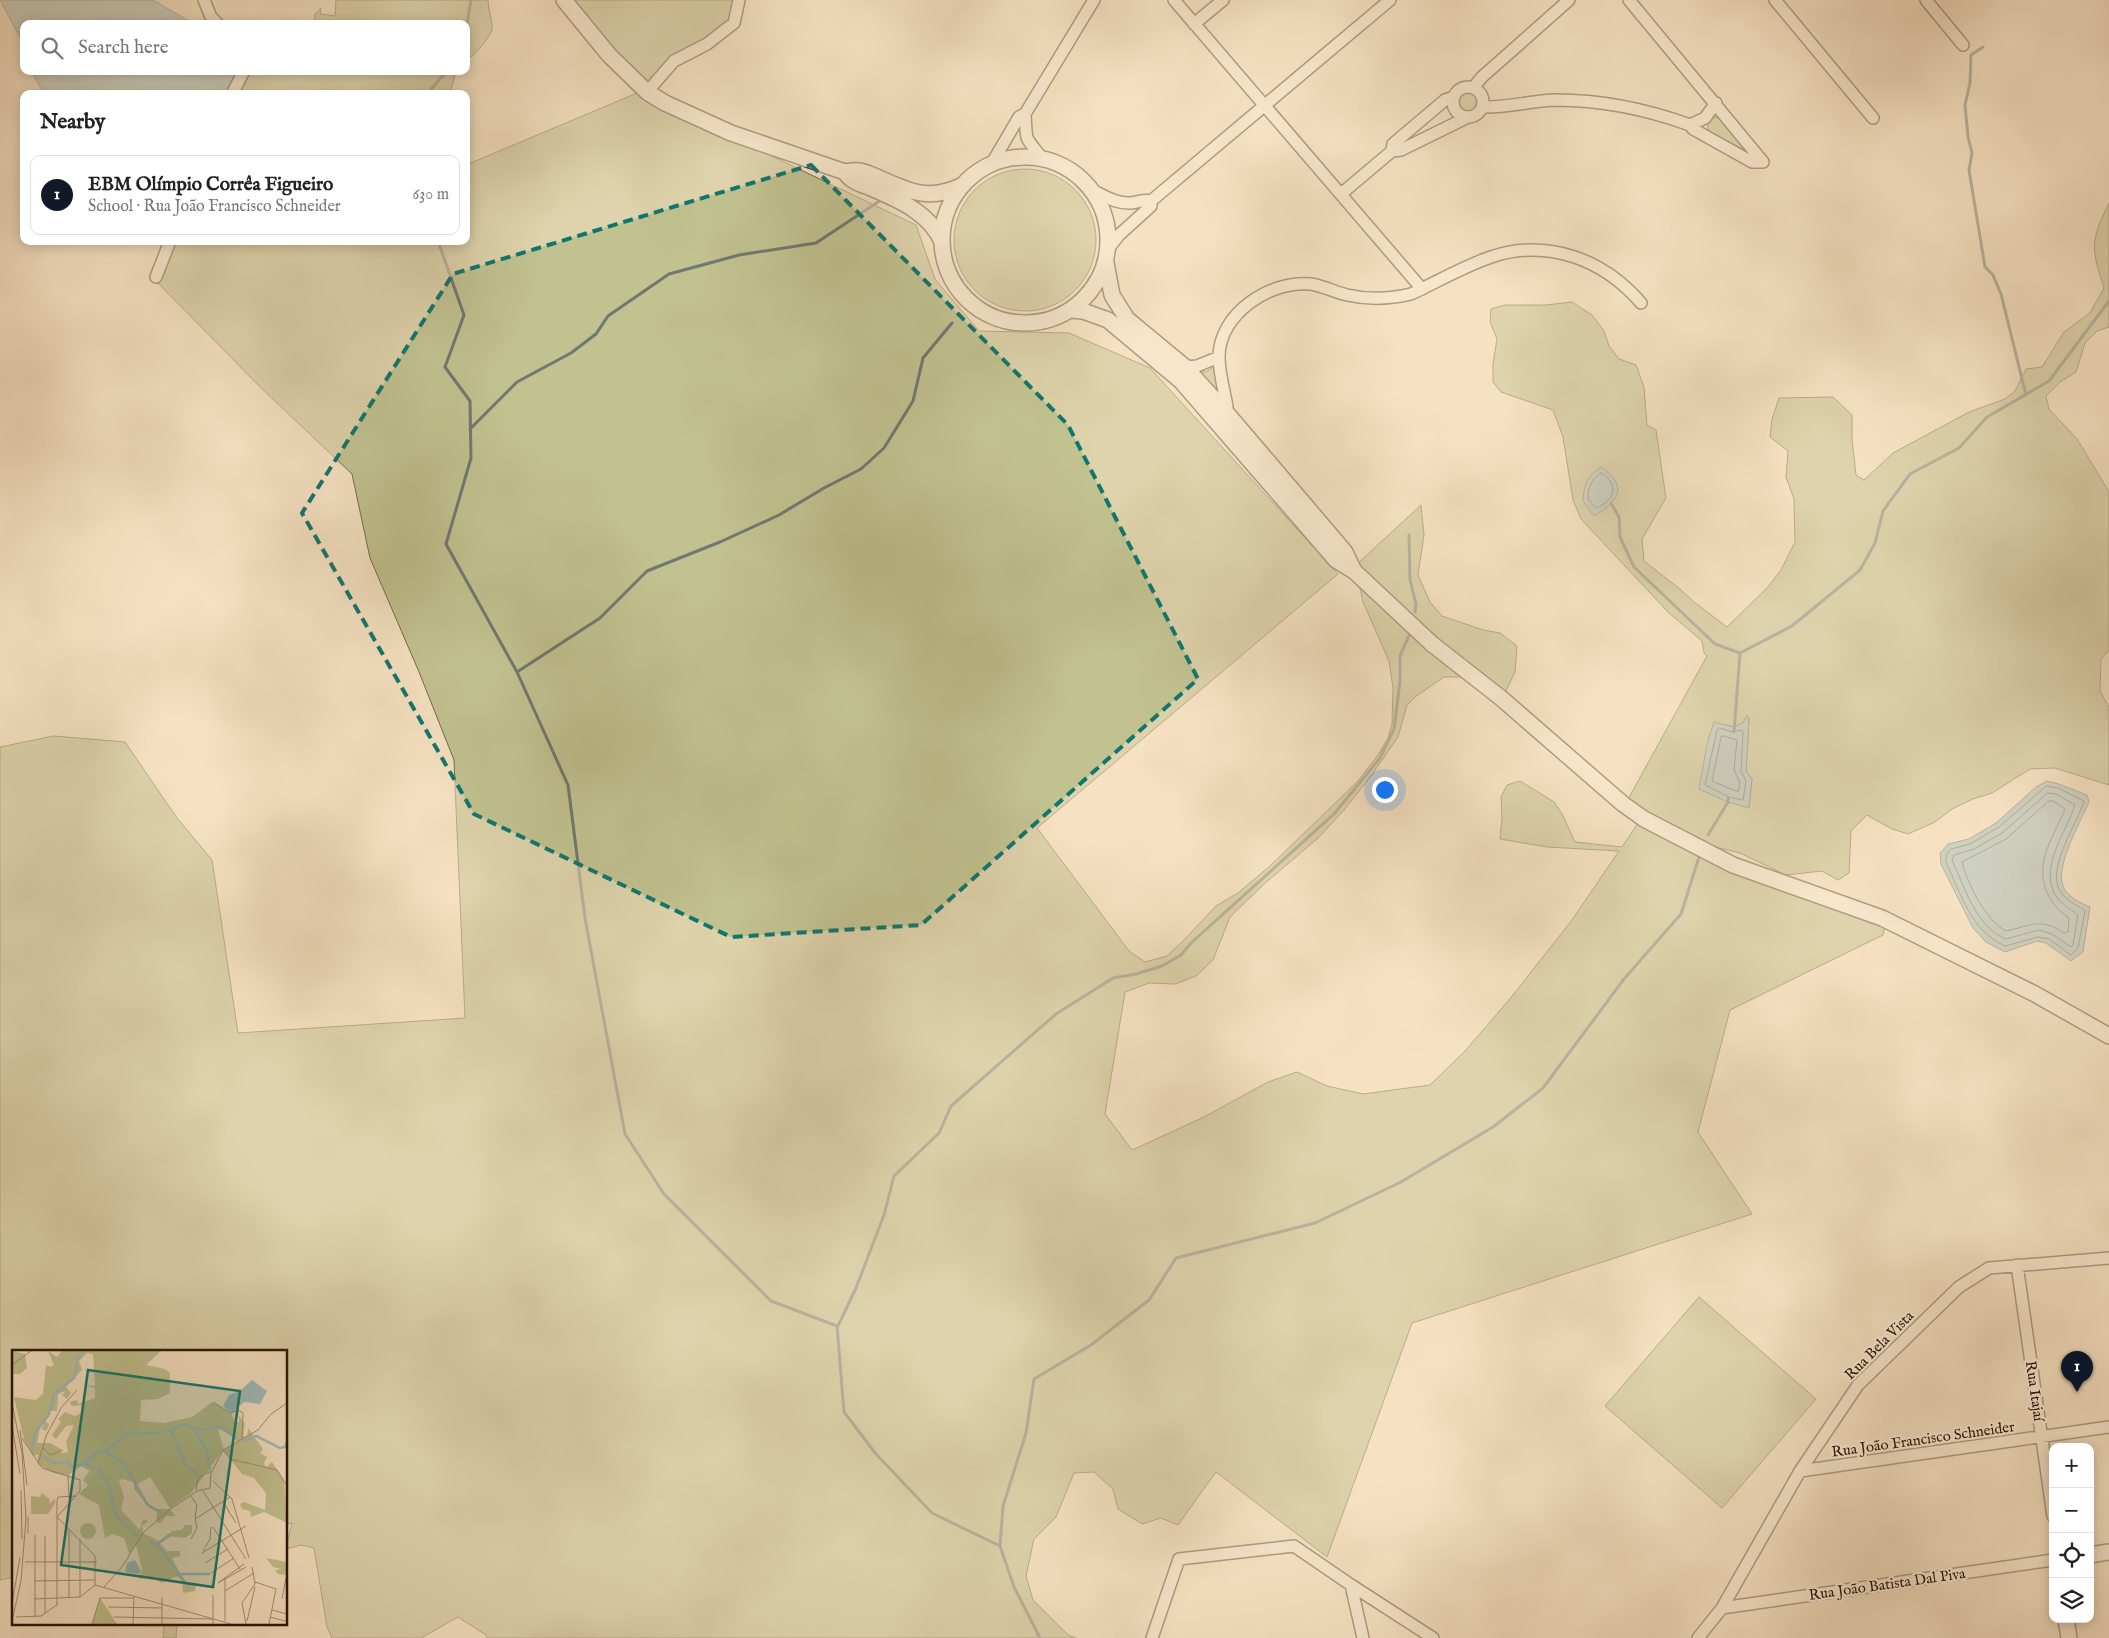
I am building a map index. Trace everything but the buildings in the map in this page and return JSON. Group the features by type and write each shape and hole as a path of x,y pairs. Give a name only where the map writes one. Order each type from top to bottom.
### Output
{"street":[{"path":"204,0 214,20"},
{"path":"564,0 609,55 647,92 665,103 731,133 845,172 859,169 904,190 923,194 947,192 962,185"},
{"path":"647,92 674,61 708,44 734,23 739,0"},
{"path":"1041,157 1029,144 1025,136 1025,114 1094,0"},
{"path":"1174,0 1422,289"},
{"path":"1194,24 1223,0"},
{"path":"845,172 850,179 914,209 937,231 942,243 947,267 958,290 976,307 998,319 1023,323 1047,320 1070,310 1084,298 1096,284 1107,255 1119,235 1151,206 1151,201 1390,0"},
{"path":"1473,88 1482,77 1569,0"},
{"path":"1482,107 1554,100 1595,102 1643,110 1690,125 1692,129 1752,162 1763,162 1716,102 1629,0"},
{"path":"1775,0 1873,118"},
{"path":"1926,0 1963,45"},
{"path":"234,90 242,75"},
{"path":"1341,194 1392,151 1401,150 1477,114 1483,103 1481,94 1473,88 1464,88 1454,97 1446,100 1393,144 1392,151"},
{"path":"1454,97 1456,111 1468,117"},
{"path":"1690,125 1705,118 1716,102"},
{"path":"992,163 1019,117 1025,114"},
{"path":"942,243 945,218 955,195 962,185 981,169 992,163 1016,156 1041,157 1064,165 1084,180 1104,212 1109,236 1107,255 1109,286 1121,312 1134,326 1185,367 1225,411 1346,552 1354,571"},
{"path":"1092,190 1119,202 1151,201"},
{"path":"156,277 168,245"},
{"path":"1225,411 1227,406 1219,357 1225,336 1236,317 1251,301 1279,287 1310,284 1347,295 1374,298 1399,297 1411,294 1489,257 1516,251 1544,250 1572,255 1598,266 1621,282 1641,303"},
{"path":"1070,310 1083,311 1108,320 1181,381 1336,560 1354,571 1432,644 1500,698 1623,804 1644,819 1733,865 1882,918 2035,994 2109,1036"},
{"path":"1185,367 1197,366 1219,357"},
{"name":"Rua Bela Vista","path":"1698,1638 1722,1608 1800,1471 1858,1385 1959,1287 1989,1268 2109,1258"},
{"name":"Rua Itajaí","path":"2017,1265 2049,1488"},
{"name":"Rua João Francisco Schneider","path":"1800,1471 2109,1427"},
{"path":"1152,1638 1179,1559 1294,1546 1351,1586 1433,1638"},
{"path":"2094,1554 2109,1552"},
{"name":"Rua João Batista Dal Piva","path":"1722,1608 2049,1561"},
{"path":"1351,1586 1363,1638"},
{"path":"2067,1623 2069,1638"}],"highlighted area":[{"path":"811,165 1068,425 1198,679 921,925 731,937 474,814 302,513 453,274"}],"green space":[{"path":"336,0 488,0 492,29 485,42 470,57 470,20 314,20 315,14 321,8 320,14 335,16"},
{"path":"570,0 740,0 735,20 696,45 669,57 659,70 648,97 916,225 935,279 979,331 1069,333 1150,368 1338,574 1037,828 1129,951 1145,962 1167,956 1216,906 1238,893 1270,866 1357,782 1378,755 1388,738 1392,724 1393,688 1389,661 1363,602 1355,566 1421,505 1424,535 1418,575 1430,602 1442,616 1483,630 1500,633 1517,646 1515,672 1504,695 1465,677 1444,677 1415,697 1407,705 1398,737 1371,776 1344,810 1318,838 1263,885 1230,917 1213,960 1196,976 1175,984 1149,983 1125,992 1105,1114 1132,1150 1204,1117 1268,1082 1297,1072 1327,1086 1363,1094 1430,1085 1465,1051 1509,1000 1572,920 1619,851 1547,847 1500,839 1501,797 1507,785 1520,781 1554,802 1562,814 1575,842 1622,847 1644,814 1627,801 1707,656 1704,653 1702,641 1668,612 1581,519 1573,500 1563,437 1553,410 1501,392 1493,382 1493,364 1497,339 1490,322 1491,309 1505,305 1546,305 1572,302 1592,315 1604,331 1609,346 1619,359 1636,365 1644,387 1647,425 1656,430 1666,498 1642,539 1644,561 1727,627 1768,587 1781,570 1795,542 1794,499 1786,477 1788,451 1770,437 1772,419 1779,398 1833,397 1852,415 1852,439 1856,475 1864,480 1893,453 1969,412 2005,399 2015,391 2026,369 2042,367 2064,332 2090,313 2104,288 2094,245 2098,227 2109,203 2109,327 2097,331 2085,343 2076,372 2060,382 2046,396 2049,409 2077,439 2109,492 2109,650 2101,659 2100,691 2109,707 2109,785 2055,768 2030,769 1992,793 1952,809 1935,822 1908,834 1892,829 1867,815 1851,831 1849,873 1838,880 1822,871 1786,875 1740,853 1715,847 1737,858 1781,891 1885,926 1883,935 1730,1010 1698,1132 1752,1214 1412,1323 1327,1557 1216,1472 1178,1525 1161,1518 1142,1524 1118,1509 1113,1489 1094,1472 1074,1473 1056,1517 1034,1539 1026,1576 1033,1600 1068,1635 1076,1638 486,1638 486,1635 458,1617 421,1638 332,1638 327,1627 314,1548 301,1545 288,1548 292,1523 288,1524 288,1350 12,1350 12,1577 0,1580 0,747 54,736 125,742 177,818 212,860 238,1033 465,1018 454,760 370,558 352,474 260,387 157,282 171,245 470,245 470,163 649,88 612,54","holes":["1747,716 1749,719 1746,771 1752,779 1749,807 1700,789 1726,725 1734,727 1743,723"]},
{"path":"244,75 455,75 451,90 237,90"},
{"path":"1468,93 1474,96 1477,102 1474,108 1468,111 1462,108 1459,102 1462,96"},
{"path":"1716,117 1721,120 1745,150 1709,132 1707,123 1710,118"},
{"path":"1025,169 1039,170 1052,174 1075,190 1091,213 1095,226 1095,254 1091,267 1075,290 1052,306 1039,310 1025,311 1011,310 998,306 975,290 959,267 955,254 954,240 955,226 959,213 975,190 998,174 1011,170"},
{"path":"1215,366 1219,396 1197,373 1208,371"},
{"path":"1699,1297 1816,1399 1722,1508 1605,1406"},
{"path":"164,1626 177,1626 176,1638 163,1638"}],"water":[{"path":"0,0 153,0 187,20 20,20 20,38"},
{"path":"33,75 240,75 233,90 42,90"},
{"path":"1601,467 1610,474 1618,487 1615,499 1610,505 1594,516 1583,501 1583,495 1587,481"},
{"path":"1747,715 1749,719 1746,771 1752,779 1749,808 1728,802 1699,789 1707,744 1714,722 1734,727 1743,723"},
{"path":"2047,781 2087,795 2089,802 2070,844 2061,877 2065,890 2075,899 2090,907 2083,952 2071,961 2046,943 2037,941 2005,952 1986,942 1973,928 1941,864 1940,853 1948,844 1969,839 1996,823 2036,787"}],"waterway":[{"path":"468,20 471,0"},
{"path":"1983,47 1971,55 1970,83 1965,105 1968,137 1972,153 1969,170 1985,267 1993,275 2001,294 2026,395"},
{"path":"430,90 444,75"},
{"path":"470,429 517,382 571,353 596,334 608,316 669,274 739,255 816,243 884,198"},
{"path":"439,245 464,315 445,367 470,401 471,458 446,544 517,672 568,785 585,918 625,1134 664,1194 771,1301 837,1326 844,1412 876,1454 932,1513 1000,1546 1014,1587 1040,1638"},
{"path":"1734,732 1740,653 1792,626 1860,570 1875,543 1883,511 1910,474 1959,448 1987,417 2049,381 2109,301"},
{"path":"517,672 600,618 647,571 720,542 779,515 824,488 861,469 884,448 913,401 923,358 952,323"},
{"path":"1611,503 1619,517 1620,537 1634,567 1715,644 1740,653"},
{"path":"1409,535 1410,580 1416,604 1415,612"},
{"path":"838,1326 856,1288 884,1215 894,1176 939,1133 951,1106 1056,1014 1113,978 1136,974 1162,966 1181,955 1191,943 1334,814 1380,758 1394,729 1400,681 1400,656 1411,631"},
{"path":"1708,835 1728,802 1728,798"},
{"path":"1000,1546 1003,1506 1026,1433 1034,1379 1091,1345 1149,1300 1176,1258 1315,1223 1401,1182 1493,1127 1543,1088 1624,979 1681,914 1700,854"}],"place":[{"name":"EBM Olímpio Corrêa Figueiro","path":"2077,1392"}]}
